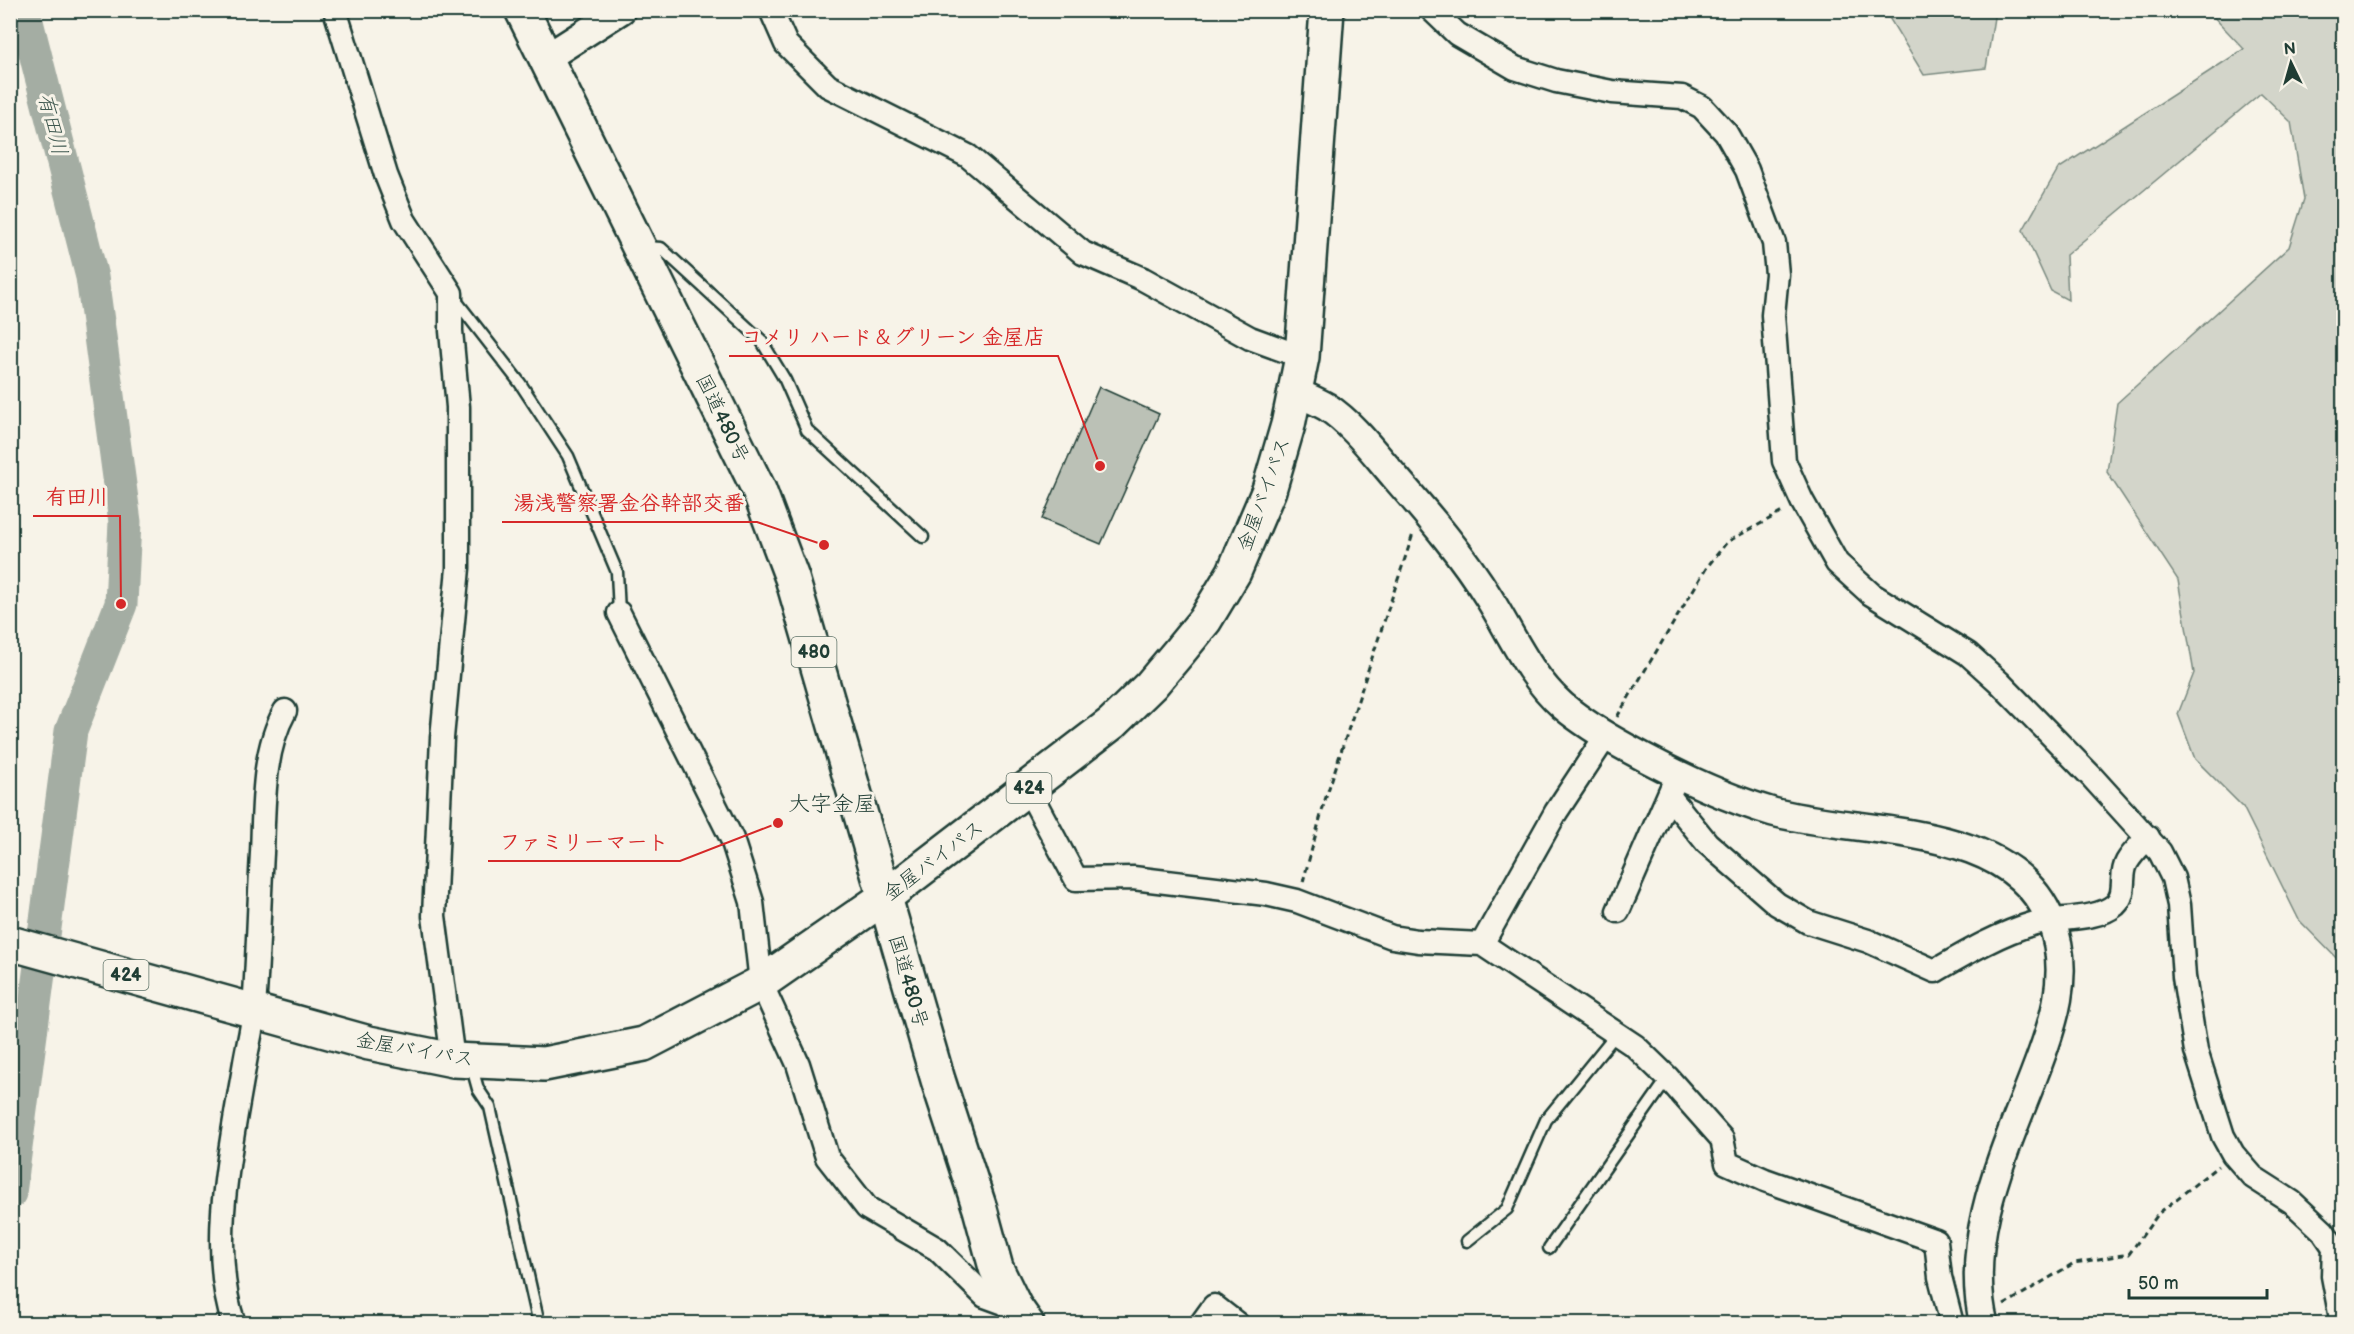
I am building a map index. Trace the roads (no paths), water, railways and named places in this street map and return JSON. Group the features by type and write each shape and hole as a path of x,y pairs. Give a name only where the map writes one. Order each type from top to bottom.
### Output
{"highway":[{"name":"国道480号","path":"522,10 759,490 792,578 938,1080 980,1209 996,1268 1021,1315"},
{"name":"金屋バイパス","path":"10,943 369,1043 461,1060 544,1064 644,1044 761,983 885,897 1112,723 1151,685 1205,620 1233,572 1257,520 1288,425 1302,357 1327,10"}],"street":[{"path":"335,10 386,175 404,220 450,293 450,331 458,407 458,568 442,738 434,916 461,1060"},
{"path":"546,58 621,10"},
{"path":"771,10 786,44 828,86 968,156 1083,254 1143,279 1250,338 1302,357"},
{"path":"1432,10 1457,34 1515,68 1556,81 1612,92 1682,97 1702,106 1726,133 1747,170 1774,243 1777,274 1773,315 1784,461 1802,501 1837,563 1871,594 1968,654 1999,682 2092,777 2160,852 2173,878 2179,905 2184,977 2196,1051 2223,1136 2233,1154 2253,1177 2292,1202 2323,1230 2339,1239 2333,1276 2342,1323"},
{"path":"1296,392 1328,408 1342,419 1422,509 1487,595 1530,668 1562,705 1673,786 1707,843 1777,904 1808,922 1868,941 1935,971 2034,923 2103,911 2115,904 2123,894 2122,880 2126,862 2148,837"},
{"path":"620,613 732,839 752,902 761,983 798,1064 827,1157 867,1209 937,1249 984,1296 1021,1315"},
{"path":"234,1323 225,1294 223,1276 224,1225 230,1152 247,1009 270,752 272,737 285,711"},
{"path":"1482,944 1556,813 1606,736"},
{"path":"1618,911 1673,786"},
{"path":"1673,786 1715,793 1774,812 1846,826 1925,837 1967,847 2003,863 2034,890 2051,920 2059,950 2061,980 2044,1051 2001,1166 1984,1221 1978,1274 1979,1322"},
{"path":"1028,789 1076,879 1160,880 1184,885 1266,894 1297,901 1392,937 1418,941 1482,944 1635,1046 1668,1078 1722,1139 1727,1163 1765,1180 1936,1241 1940,1277 1952,1323"},
{"path":"1201,1323 1214,1306 1237,1323"}],"lane":[{"path":"639,247 662,248 761,340 785,380 807,430 923,537"},
{"path":"450,293 520,383 568,456 617,572 620,613"},
{"path":"1467,1241 1507,1209 1546,1120 1616,1034"},
{"path":"461,1060 490,1107 539,1323"},
{"path":"1549,1248 1668,1078"}],"waterway":[{"name":"有田川","path":"10,1193 71,731 121,604 125,522 92,277 24,10"}],"place":[{"name":"コメリ ハード＆グリーン 金屋店","path":"1100,466"},
{"name":"湯浅警察署金谷幹部交番","path":"824,545"},
{"name":"有田川","path":"121,604"},
{"name":"ファミリーマート","path":"778,823"}],"district":[{"name":"大字金屋","path":"832,803"}]}
